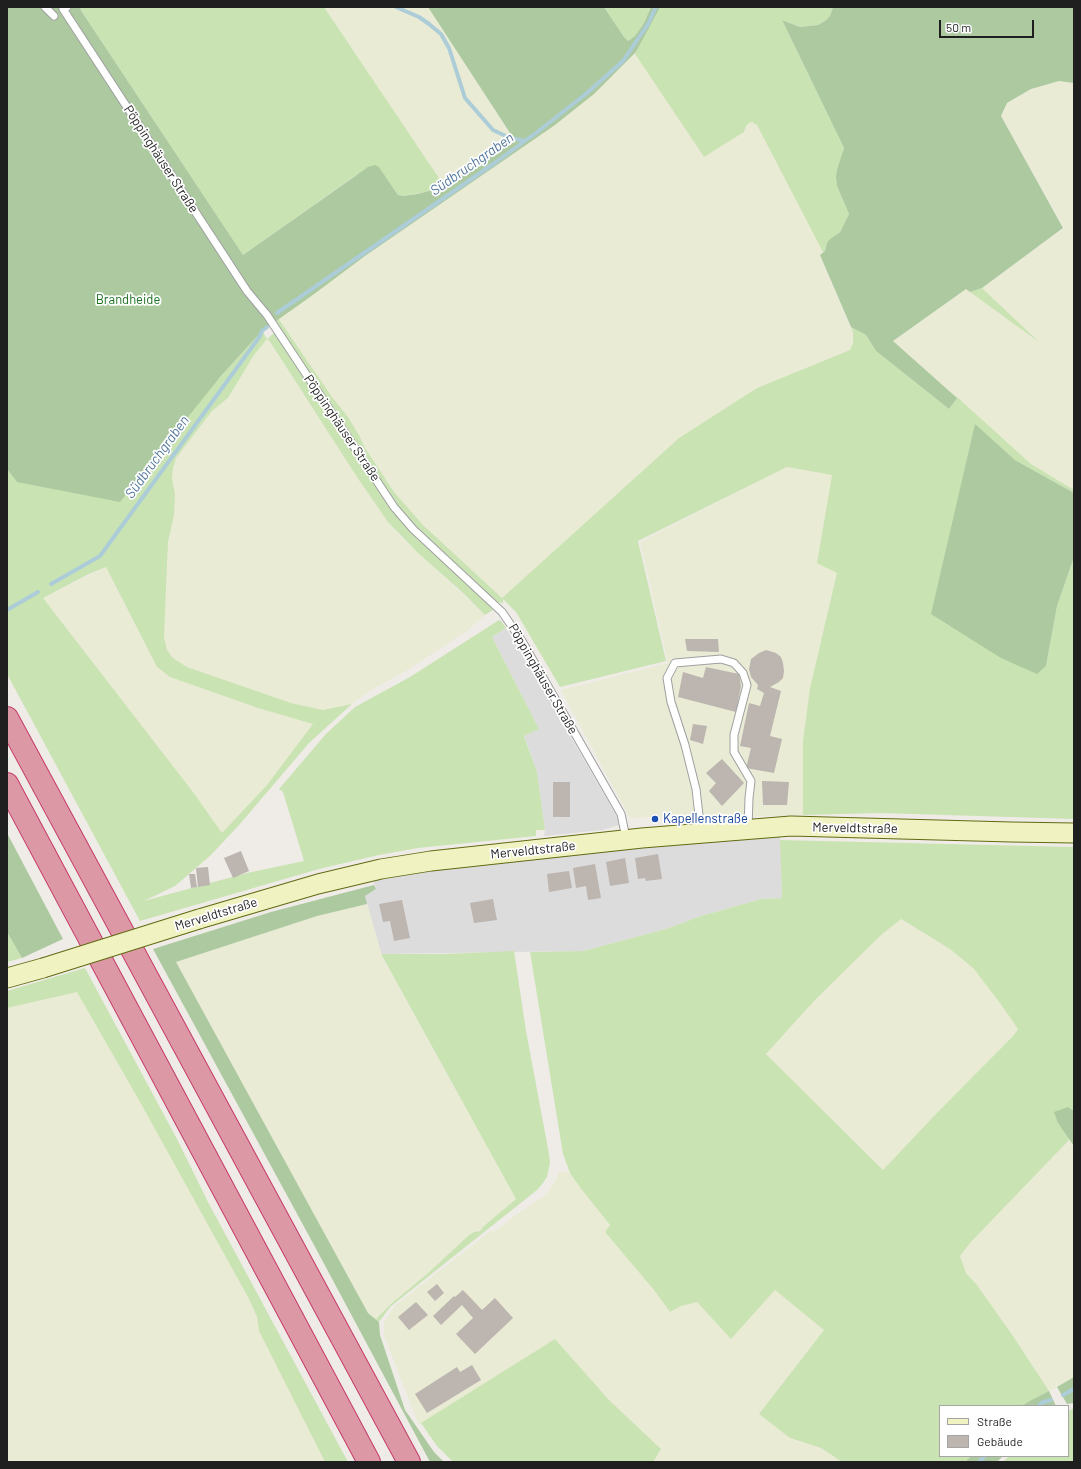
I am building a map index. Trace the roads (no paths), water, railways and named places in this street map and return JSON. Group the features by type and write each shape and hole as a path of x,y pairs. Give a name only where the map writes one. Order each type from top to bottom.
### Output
{"highway":[{"path":"7,718 408,1462"},
{"path":"7,784 369,1462"}],"street":[{"name":"Merveldtstraße","path":"7,978 318,884 381,869 431,861 627,840 791,826 1074,833"}],"lane":[{"path":"45,7 54,16"},
{"name":"Pöppinghäuser Straße","path":"67,7 63,9 239,278 267,316 394,507 413,529 502,612 522,641 621,814 627,840"},
{"path":"701,834 696,789 685,745 671,702 667,678 675,663 721,659 734,663 743,673 747,685 734,735 734,752 751,781 748,830"}],"waterway":[{"path":"396,7 419,17 441,34 449,48 465,98 493,130 508,137 524,141"},
{"name":"Südbruchgraben","path":"277,313 496,162 587,93 623,61 648,24 656,7"},
{"name":"Südbruchgraben","path":"51,584 100,556 260,336 262,331 267,327"},
{"name":"Südbruchgraben","path":"7,610 38,592"},
{"path":"1063,1395 1074,1389"},
{"path":"1039,1405 1043,1402 1051,1400"},
{"path":"979,1462 984,1457"}],"place":[{"name":"Kapellenstraße","path":"655,819"}],"park label":[{"name":"Brandheide","path":"128,300"}]}
